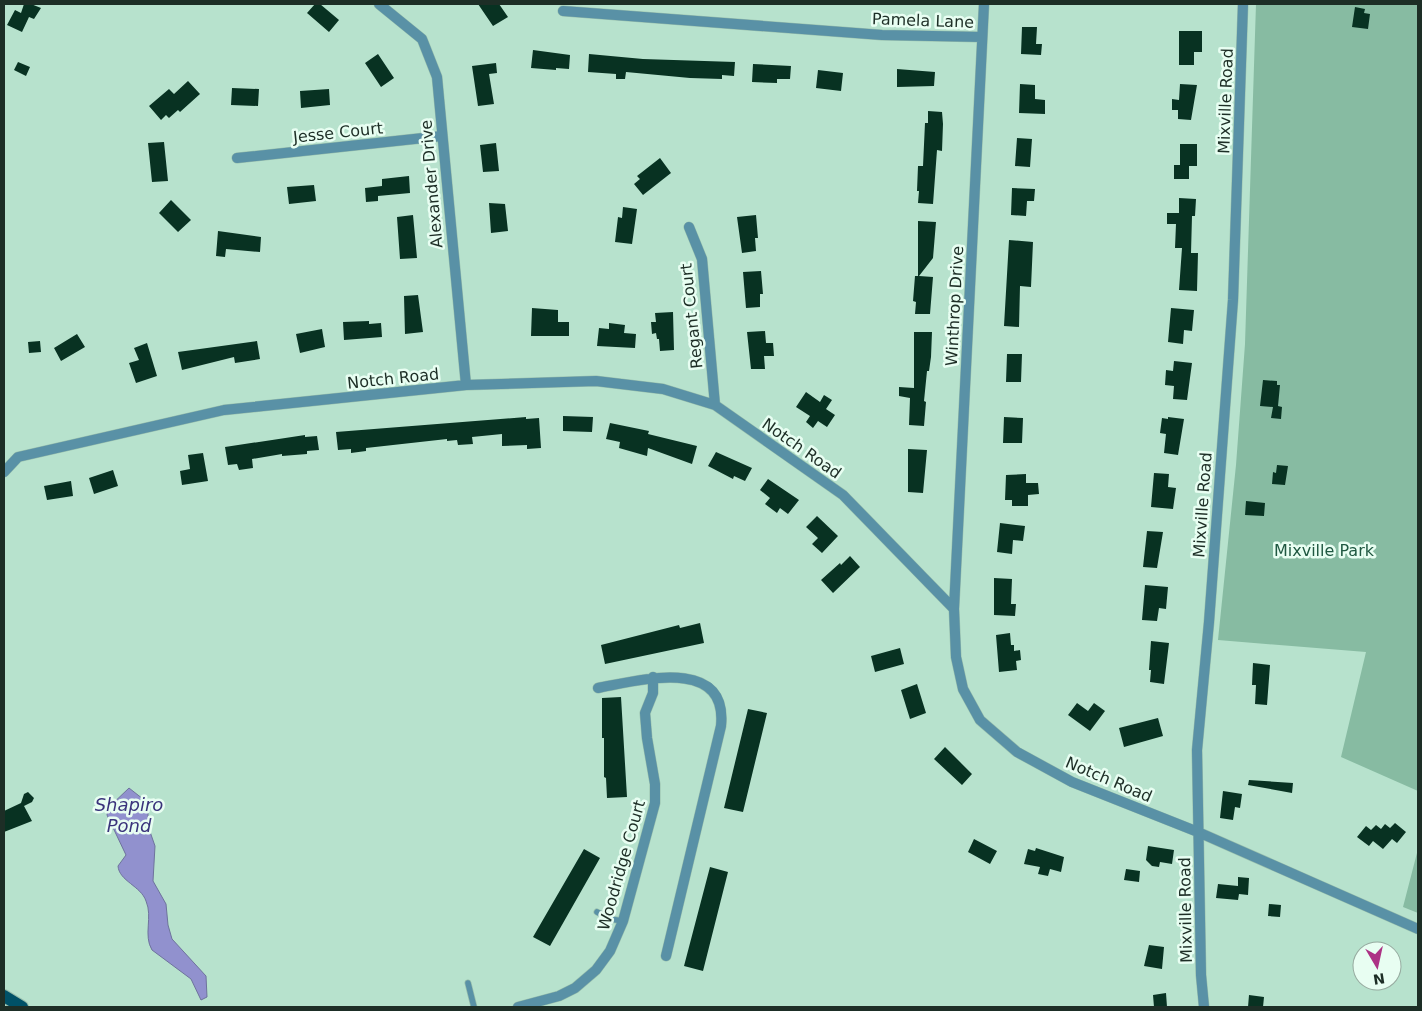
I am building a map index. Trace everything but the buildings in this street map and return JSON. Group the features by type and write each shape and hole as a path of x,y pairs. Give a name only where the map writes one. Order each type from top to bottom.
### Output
{"main road":[{"path":"4,996 22,1007"}],"street":[{"name":"Alexander Drive","path":"379,4 422,39 437,77 466,385"},
{"name":"Winthrop Drive","path":"954,609 984,4"},
{"name":"Mixville Road","path":"1204,1007 1201,975 1196,750 1209,622 1233,300 1243,4"},
{"name":"Pamela Lane","path":"564,11 882,35 982,37"},
{"name":"Jesse Court","path":"237,158 442,136"},
{"name":"Regant Court","path":"689,226 702,259 715,405"},
{"name":"Notch Road","path":"4,472 18,457 224,410 466,385 596,380 663,389 715,405 843,495 954,609 956,658 963,689 980,720 1017,752 1072,782 1198,832 1418,929"},
{"path":"598,688 674,676 697,682 713,695 722,717 666,956"},
{"name":"Woodridge Court","path":"518,1007 559,996 587,980 610,951 623,920 655,803 655,784 646,738 645,713 653,694 654,678"}],"lane":[{"path":"597,912 610,919 623,920"},
{"path":"468,983 474,1007"}],"green space":[{"name":"Mixville Park","path":"1256,4 1418,4 1418,791 1341,757 1366,652 1218,640 1236,465 1245,344"},
{"path":"1418,849 1418,913 1403,907"}],"water":[{"name":"Shapiro Pond","path":"129,788 143,799 148,812 148,826 155,846 153,881 166,904 168,925 172,939 206,976 207,997 201,1000 191,979 152,950 148,938 149,913 146,901 140,891 126,880 119,871 118,866 126,855 107,815 108,808"}]}
